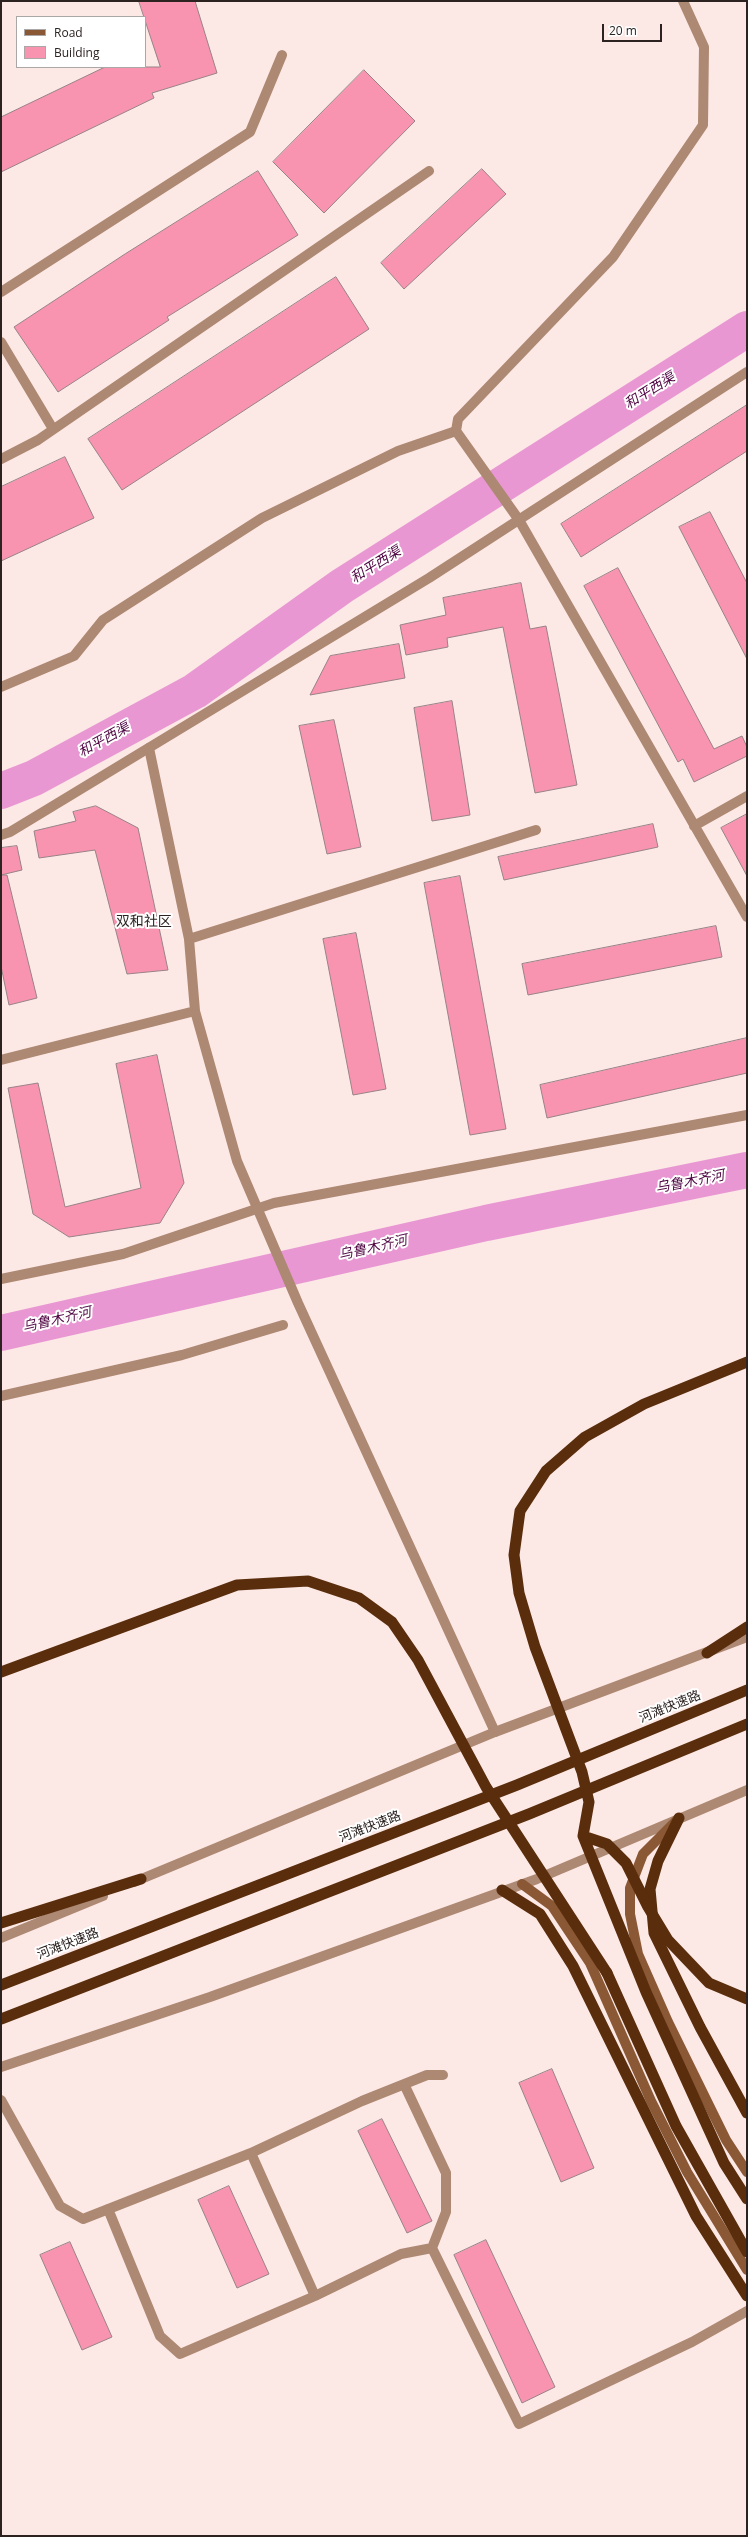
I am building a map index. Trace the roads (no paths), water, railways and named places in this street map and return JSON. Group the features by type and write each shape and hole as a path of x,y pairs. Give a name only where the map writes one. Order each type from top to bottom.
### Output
{"highway":[{"path":"747,1362 644,1404 585,1437 546,1471 520,1511 514,1555 519,1592 535,1647 582,1772 589,1802 583,1836 646,1992 724,2163 747,2199"},
{"path":"1,1672 238,1585 308,1581 359,1598 392,1622 418,1660 486,1787 607,1973 676,2126 747,2252"},
{"path":"707,1653 747,1627"},
{"name":"河滩快速路","path":"1,1985 517,1785 747,1690"},
{"path":"1,2019 529,1814 747,1724"},
{"path":"679,1818 658,1861 650,1889 654,1933 700,2027 747,2113"},
{"path":"583,1836 607,1844 626,1863 648,1907 668,1940 709,1983 747,1999"},
{"path":"1,1923 141,1879"},
{"path":"502,1890 540,1914 572,1966 696,2216 747,2296"}],"main road":[{"path":"679,1818 642,1854 630,1888 630,1914 638,1954 668,2022 726,2140 747,2172"},
{"path":"522,1884 552,1906 590,1963 655,2108 687,2172 747,2270"}],"street":[{"path":"683,1 704,47 703,125 613,258 458,419 456,430 464,444 518,520 747,917"},
{"path":"1,292 250,132 282,55"},
{"path":"1,459 53,429 429,171"},
{"path":"1,342 53,429"},
{"path":"1,835 10,832 150,748 518,520 747,372"},
{"path":"1,687 74,656 103,620 262,518 398,451 456,430"},
{"path":"150,748 189,939 195,1011 237,1161 256,1210 495,1732"},
{"path":"694,826 747,796"},
{"path":"189,939 536,830"},
{"path":"1,1060 195,1011"},
{"path":"1,1278 123,1254 282,1202 747,1115"},
{"path":"1,1396 182,1355 283,1325"},
{"path":"1,1938 495,1732 747,1638"},
{"path":"1,2067 210,1996 522,1884 747,1790"},
{"path":"1,2100 60,2206 83,2219 252,2153 362,2101 404,2084 427,2075 443,2075"},
{"path":"404,2084 446,2173 446,2212 432,2248 519,2424 692,2342 747,2311"},
{"path":"252,2153 315,2296"},
{"path":"108,2209 160,2336 180,2354 315,2296 401,2254 432,2248"}],"waterway":[{"name":"和平西渠","path":"1,791 34,778 195,691 342,586 747,329"},
{"name":"乌鲁木齐河","path":"1,1333 486,1223 747,1170"}],"district":[{"name":"双和社区","path":"144,922"}]}
